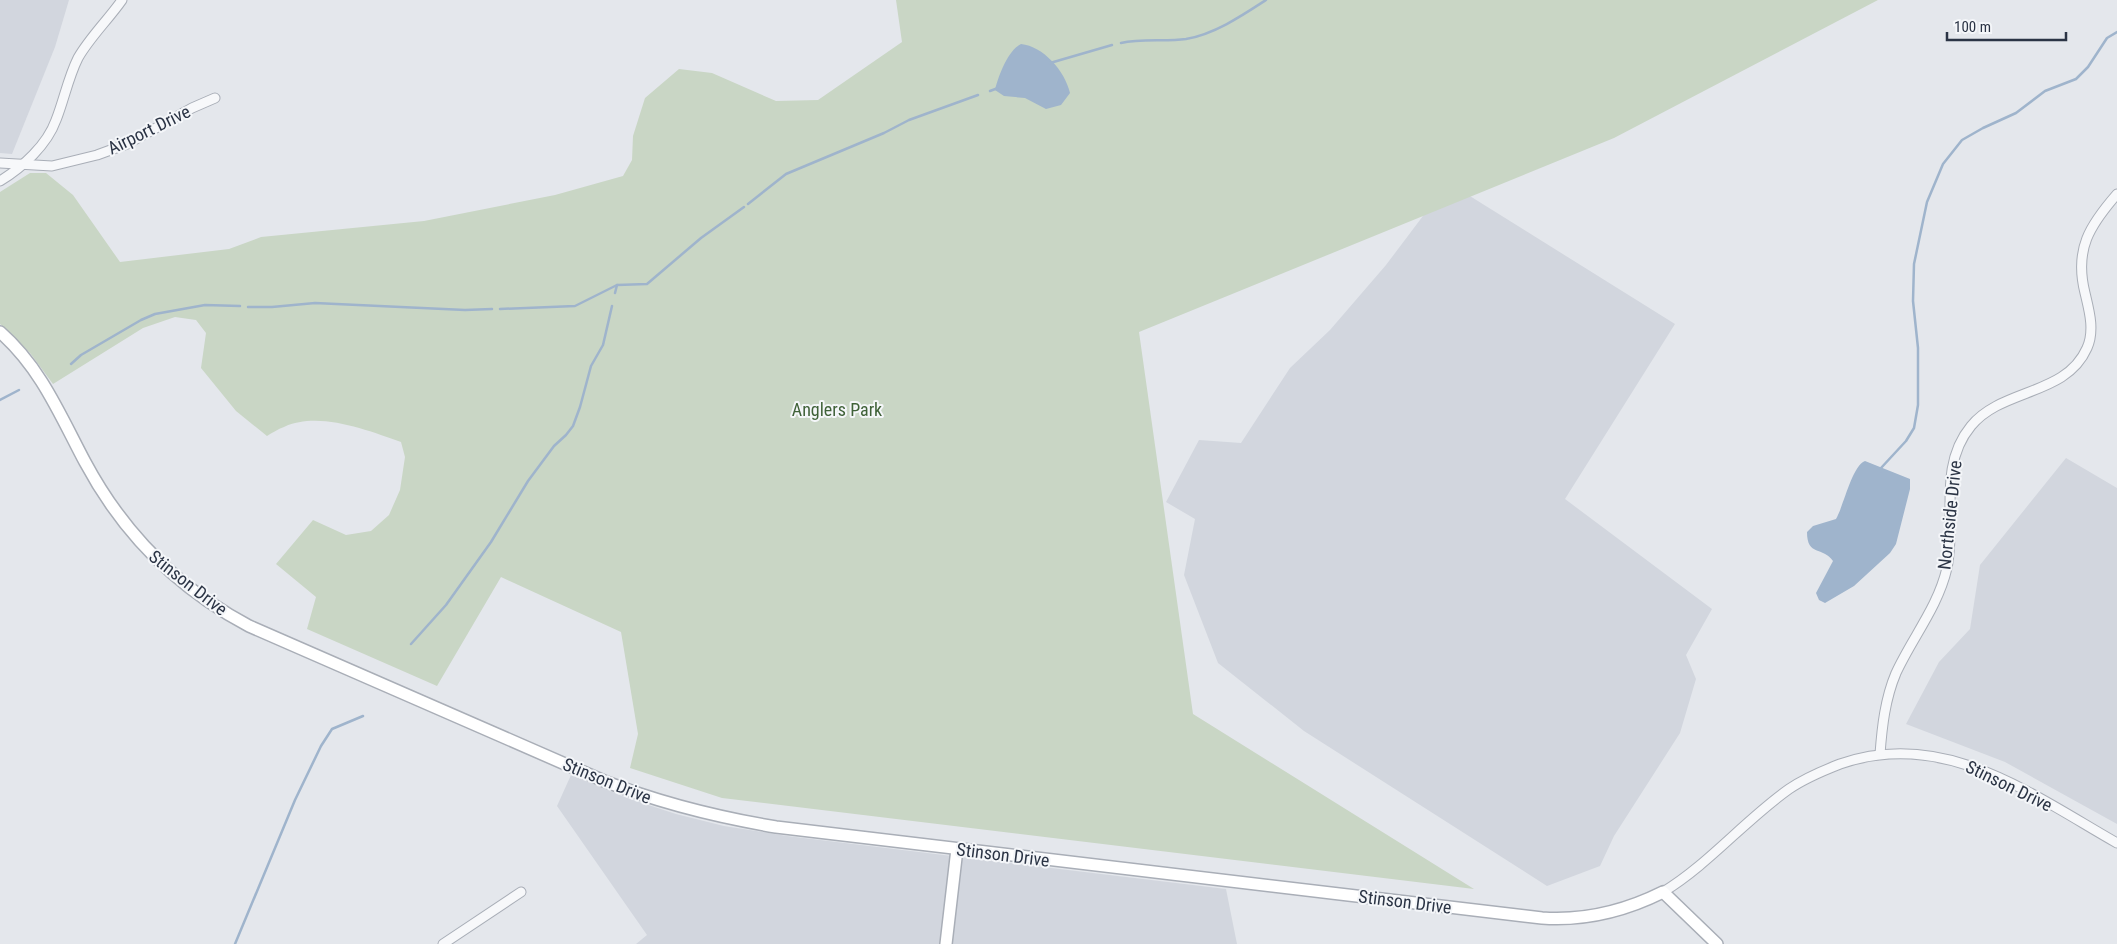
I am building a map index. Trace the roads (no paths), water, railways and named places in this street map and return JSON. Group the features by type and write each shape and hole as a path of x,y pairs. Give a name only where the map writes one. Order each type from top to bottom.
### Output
{"street":[{"path":"0,181 23,165 41,145 55,122 79,56 122,0"},
{"name":"Airport Drive","path":"0,163 52,166 120,147 148,134 192,108 215,98"},
{"name":"Northside Drive","path":"1880,754 1886,706 1895,675 1937,596 1947,566 1950,540 1951,473 1959,445 1970,427 1986,411 2000,403 2056,381 2070,371 2082,357 2087,348 2091,333 2082,279 2084,248 2096,219 2117,194"},
{"name":"Stinson Drive","path":"0,332 36,371 98,486 119,518 138,541 174,576 198,595 241,622 604,781 649,798 731,820 957,849 1542,918 1576,918 1606,914 1632,906 1663,892 1706,859 1791,787 1822,770 1880,754 1911,753 1932,756 1978,768 2013,784 2117,843"},
{"path":"946,944 957,849"},
{"path":"443,944 521,892"},
{"path":"1663,892 1717,944"}],"water":[{"path":"1021,44 1037,49 1058,68 1070,93 1061,105 1046,109 1025,98 1004,96 995,90 1001,71 1008,58 1016,47"},
{"path":"1865,461 1910,479 1910,489 1896,544 1890,553 1854,586 1825,603 1819,600 1816,593 1833,561 1829,556 1810,545 1807,532 1813,526 1836,519 1856,470"}],"waterway":[{"path":"1121,43 1197,37 1228,23 1266,0"},
{"path":"1881,471 1881,468 1906,441 1914,428 1918,405 1918,348 1913,301 1914,264 1927,202 1943,164 1962,140 2016,113 2045,91 2076,79 2088,67 2107,38 2117,32"},
{"path":"1050,63 1112,45"},
{"path":"990,91 998,88"},
{"path":"748,204 786,174 884,133 909,120 978,95"},
{"path":"500,309 575,306 617,285 647,284 701,238 744,207"},
{"path":"615,293 617,285"},
{"path":"248,307 315,303 465,310 492,309"},
{"path":"71,364 81,355 141,320 155,314 205,305 240,306"},
{"path":"411,644 446,605 491,542 528,481 554,446 573,426 591,366 603,345 612,306"},
{"path":"0,400 19,390"},
{"path":"235,944 295,800 321,746 332,729 363,716"}],"park label":[{"name":"Anglers Park","path":"837,410"}]}
